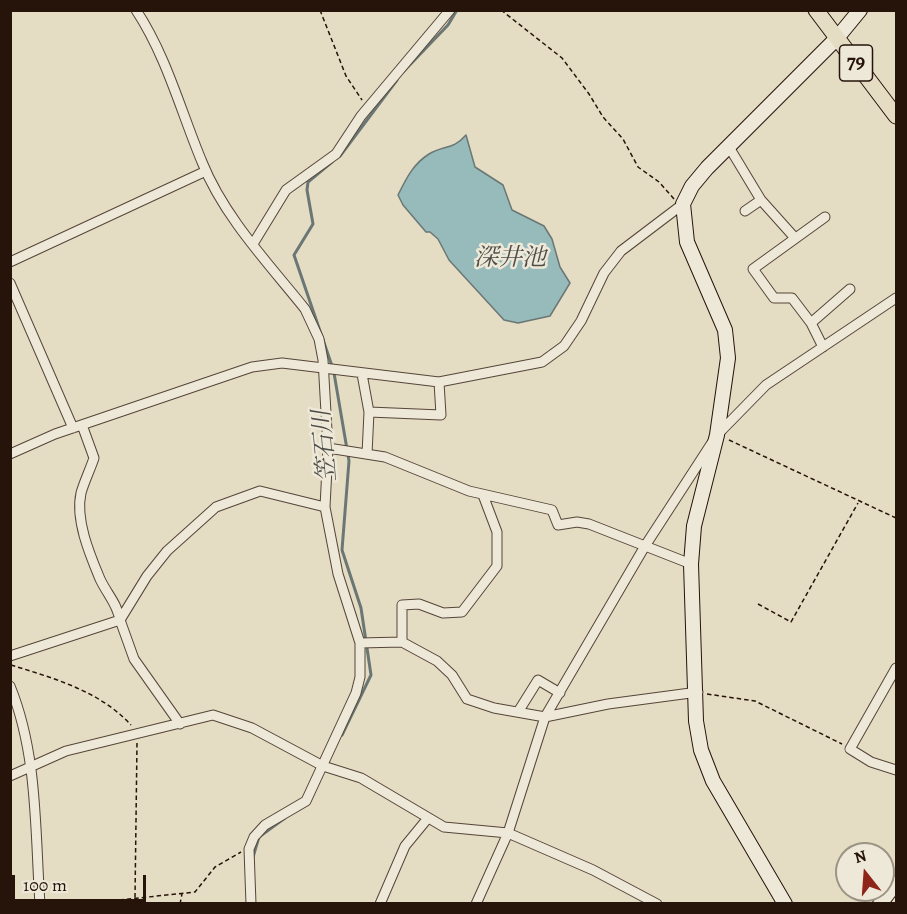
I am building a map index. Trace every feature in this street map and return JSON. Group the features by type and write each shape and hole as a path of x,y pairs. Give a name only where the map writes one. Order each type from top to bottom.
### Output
{"main road":[{"name":"79","path":"816,10 897,116"}],"street":[{"path":"136,10 154,41 206,171 232,216 305,309 319,339 328,448 325,507 338,574 360,643 360,677 356,693 306,801 265,825 254,837 249,849 250,903"},
{"path":"253,244 286,190 336,154 369,107 450,10"},
{"path":"10,454 77,427 252,367 282,363 439,382 542,362 564,346 581,321 604,273 621,251 683,204 692,186 837,38 860,10"},
{"path":"729,147 761,200 795,238"},
{"path":"10,262 206,171"},
{"path":"746,211 761,200"},
{"path":"683,204 687,243 724,330 728,358 717,435 694,526 691,564 698,735 706,766 785,903"},
{"path":"823,347 811,323 792,298 774,298 753,269 825,217"},
{"path":"10,283 77,427 94,458 81,494 80,509 84,535 99,577 117,607 134,659 180,724"},
{"path":"811,323 850,289"},
{"path":"476,903 508,833 545,717 645,546 717,435 766,385 897,297"},
{"path":"363,374 369,412 367,454"},
{"path":"369,412 441,415 439,382"},
{"path":"328,448 385,457 483,495 552,510 558,525 577,522 589,524 691,564"},
{"path":"10,656 120,620 147,576 167,551 216,507 260,491 325,507"},
{"path":"402,642 402,605 419,604 443,614 462,612 497,566 497,532 483,495"},
{"path":"360,643 402,642 437,661 452,675 467,699 494,708 545,717 608,704 698,692"},
{"path":"897,668 850,749 871,762 897,771"},
{"path":"518,712 538,680 560,693"},
{"path":"10,686 17,704 30,767 40,903"},
{"path":"10,776 66,751 137,732 213,716 252,728 323,766 361,778 444,827 508,833 601,874 657,903"},
{"path":"380,903 405,846 429,818"},
{"path":"880,903 897,883"}],"path":[{"path":"320,10 346,76 369,107"},
{"path":"501,10 562,58 603,117 623,139 638,167 659,182 669,196 683,204"},
{"path":"717,435 858,502 897,518"},
{"path":"758,604 791,622 858,502"},
{"path":"10,664 52,676 81,690 121,714 137,732 135,898 139,903"},
{"path":"698,692 754,701 850,749"},
{"path":"82,903 112,902 195,892 215,867 249,849"},
{"path":"180,903 182,894"}],"water":[{"name":"深井池","path":"466,135 475,167 503,185 512,210 544,226 552,239 560,267 570,283 550,316 518,323 504,320 449,260 438,239 430,232 426,232 403,205 398,195 410,172 423,158 434,151 457,143"}],"waterway":[{"name":"笠石川","path":"403,72 448,25 457,10"},
{"name":"笠石川","path":"340,156 397,80"},
{"name":"笠石川","path":"332,162 308,182 307,190 313,224 294,255 332,366"},
{"name":"笠石川","path":"334,373 349,461 342,550 361,608 371,675 342,735"},
{"name":"笠石川","path":"253,857 259,837 285,818"}]}
